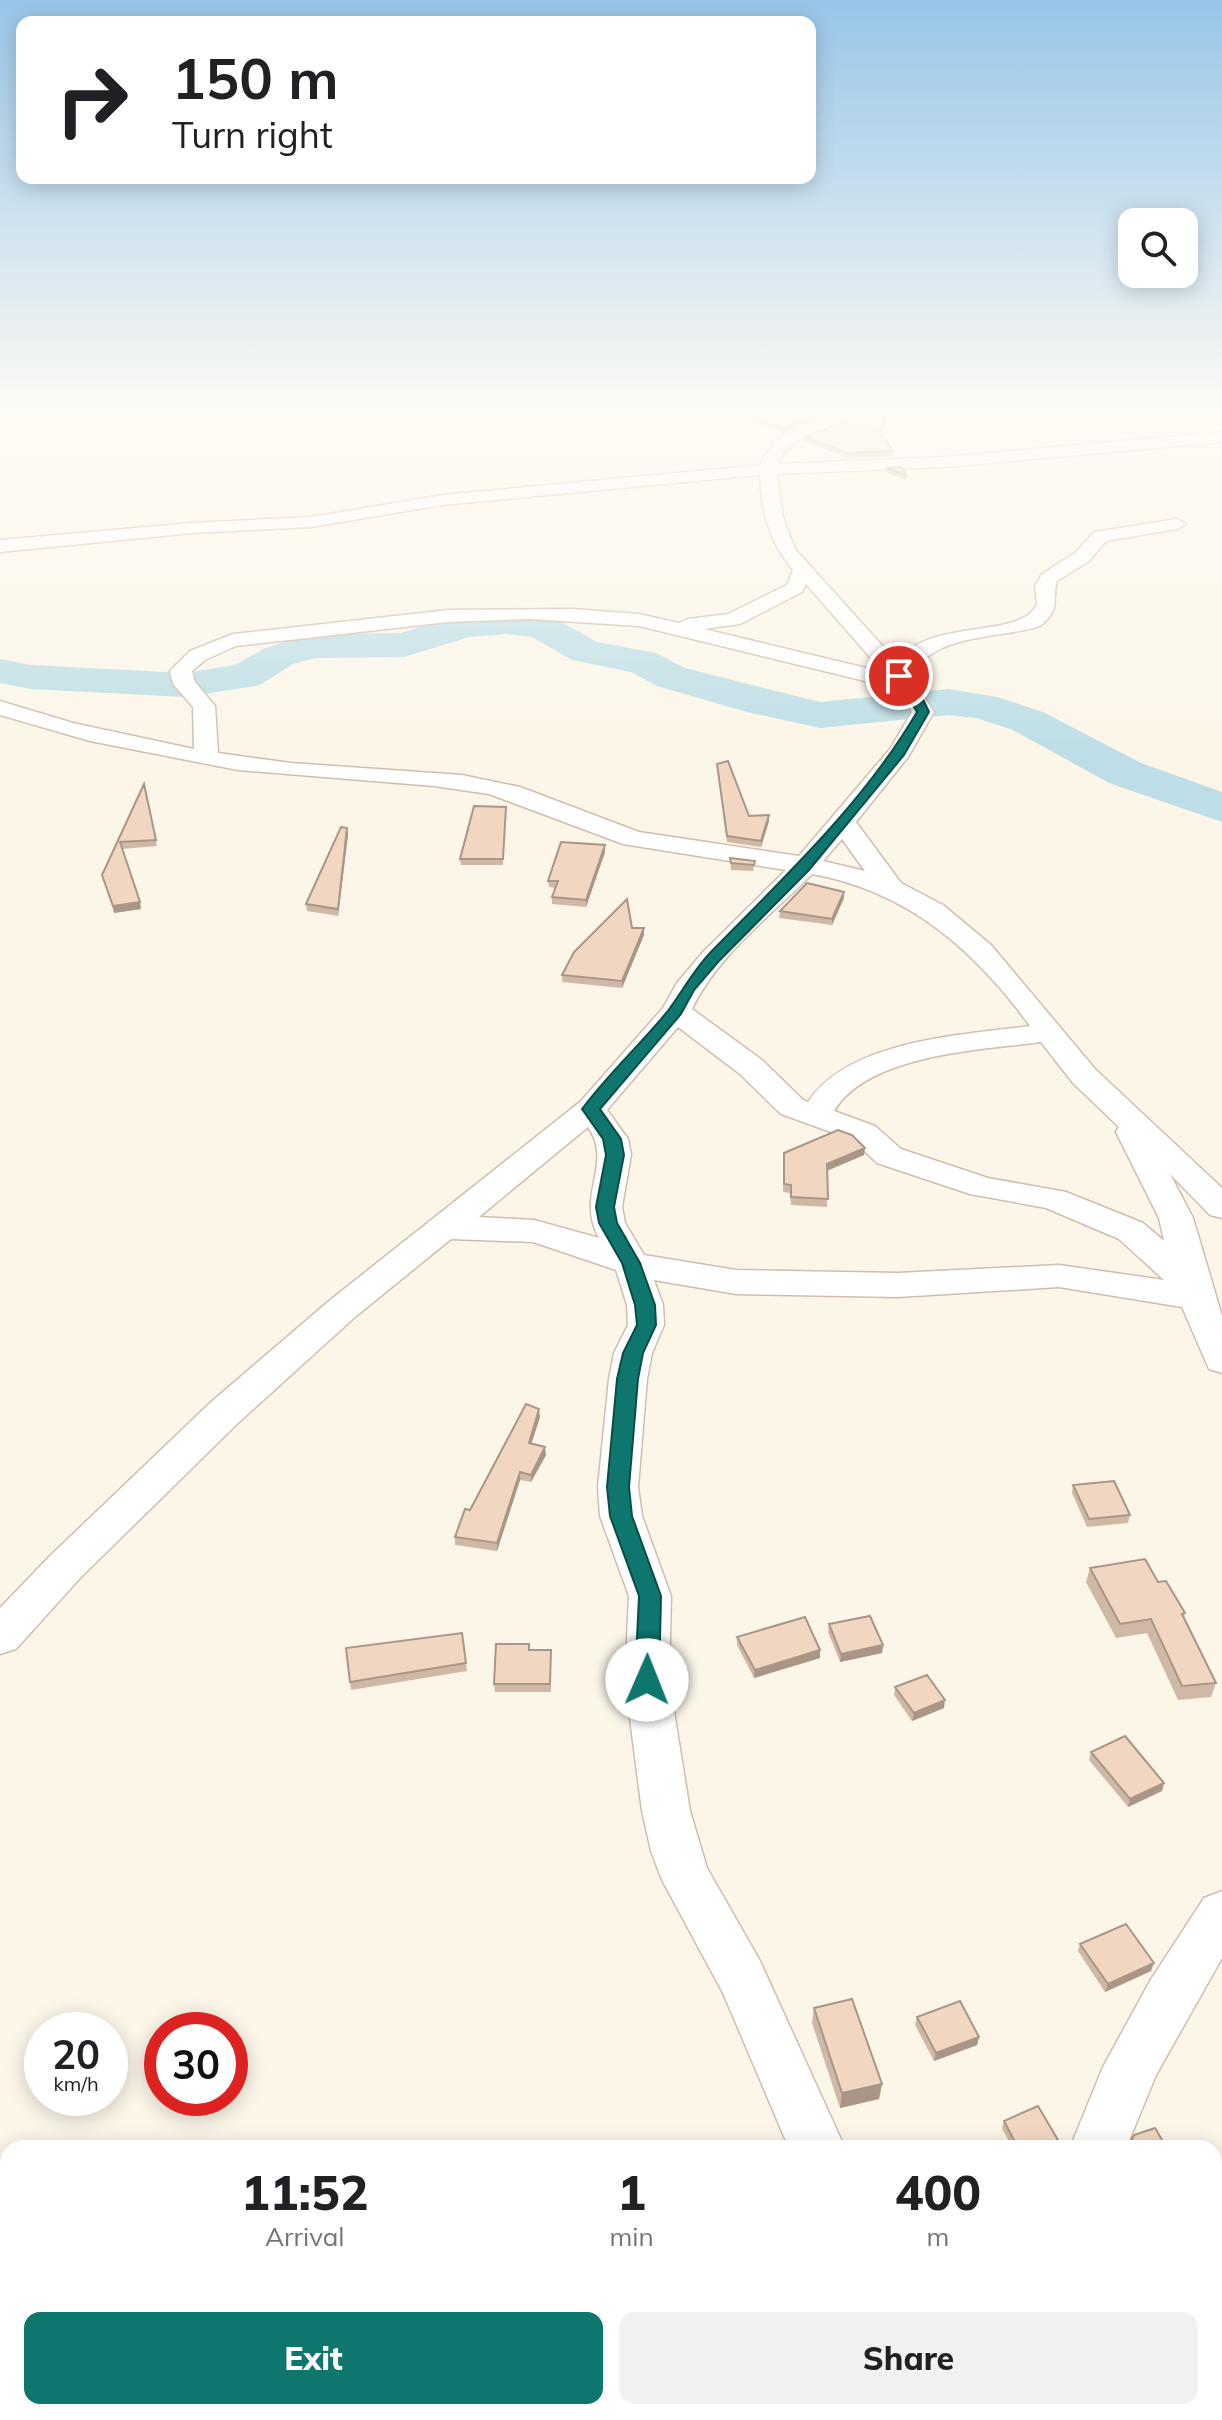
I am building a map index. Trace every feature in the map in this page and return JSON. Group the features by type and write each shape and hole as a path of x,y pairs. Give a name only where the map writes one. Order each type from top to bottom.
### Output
{"street":[{"path":"0,546 213,527"},
{"path":"776,527 787,551 910,692"},
{"path":"0,1637 65,1567 224,1413 439,1229 591,1109 676,1011 687,989 713,958 804,867 900,752 910,692 912,655 939,641 1033,622 1043,614 1047,604 1045,586 1049,578 1082,557 1100,536 1158,527"},
{"path":"206,756 204,706 184,684 181,671 187,662 208,649 233,640 487,614 572,615 691,625 733,620 795,588 803,569"},
{"path":"647,622 910,692"},
{"path":"0,708 64,728 206,756 307,772 465,782 521,794 614,833 649,843 804,867 892,889 932,910 980,952 1050,1032 1071,1061 1175,1158 1222,1208"},
{"path":"843,822 892,889"},
{"path":"676,1011 751,1067 792,1107 864,1133 889,1156 982,1187 1054,1199 1131,1231 1170,1263 1197,1299"},
{"path":"816,1114 834,1088 871,1066 950,1046 1050,1032"},
{"path":"1115,1105 1160,1182 1176,1218 1197,1299 1222,1360"},
{"path":"591,1109 612,1139 615,1155 605,1207 608,1223 631,1263 645,1305 646,1325 633,1353 628,1379 618,1487 621,1516 650,1596 649,1703 657,1738 666,1811 675,1851 687,1880 742,1978 813,2140"},
{"path":"439,1229 485,1227 534,1231 583,1244 631,1263 686,1276 816,1285 898,1285 1059,1276 1145,1287 1197,1299"},
{"path":"1101,2140 1118,2088 1179,1978 1222,1914"}],"building":[{"path":"728,761 749,816 769,815 761,841 727,836 717,764"},
{"path":"144,784 156,840 120,842 140,902 113,906 102,875"},
{"path":"474,806 506,807 503,859 460,859"},
{"path":"341,827 347,828 338,909 306,904"},
{"path":"561,842 605,845 586,900 552,897 558,881 548,881"},
{"path":"730,858 755,861 754,865 731,863"},
{"path":"807,883 844,892 832,919 780,911"},
{"path":"627,899 632,928 644,928 622,981 562,975 574,952"},
{"path":"838,1130 852,1135 865,1148 827,1164 828,1199 791,1197 791,1185 784,1184 784,1153"},
{"path":"526,1404 539,1409 529,1443 545,1447 531,1475 520,1472 497,1543 455,1537 465,1509 470,1510"},
{"path":"1114,1481 1130,1515 1089,1519 1073,1485"},
{"path":"1145,1559 1158,1582 1166,1581 1185,1613 1182,1614 1216,1683 1182,1686 1151,1619 1120,1624 1090,1568"},
{"path":"870,1616 883,1645 841,1654 829,1624"},
{"path":"805,1617 820,1650 755,1670 737,1637"},
{"path":"462,1633 466,1663 350,1682 346,1648"},
{"path":"496,1644 529,1644 529,1650 551,1650 550,1684 494,1684"},
{"path":"927,1675 945,1700 914,1713 895,1687"},
{"path":"1125,1736 1164,1783 1130,1799 1091,1752"},
{"path":"1126,1924 1154,1963 1108,1984 1080,1944"},
{"path":"852,1999 882,2084 842,2093 814,2008"},
{"path":"960,2001 979,2037 936,2053 917,2017"},
{"path":"1038,2106 1058,2140 1014,2140 1004,2121"},
{"path":"1155,2128 1162,2140 1132,2140 1134,2135"}],"waterway":[{"path":"0,671 31,677 185,685 246,676 279,656 313,646 404,645 465,626 506,622 542,627 586,652 642,662 671,677 762,703 820,715 949,702 982,706 1028,721 1125,773 1222,808"}],"route":[{"path":"647,1680 650,1596 621,1516 618,1487 628,1379 633,1353 646,1325 645,1305 631,1263 608,1223 605,1207 615,1155 612,1139 591,1109 676,1011 687,989 713,958 804,867 900,752 923,712 915,695 899,676"}]}
